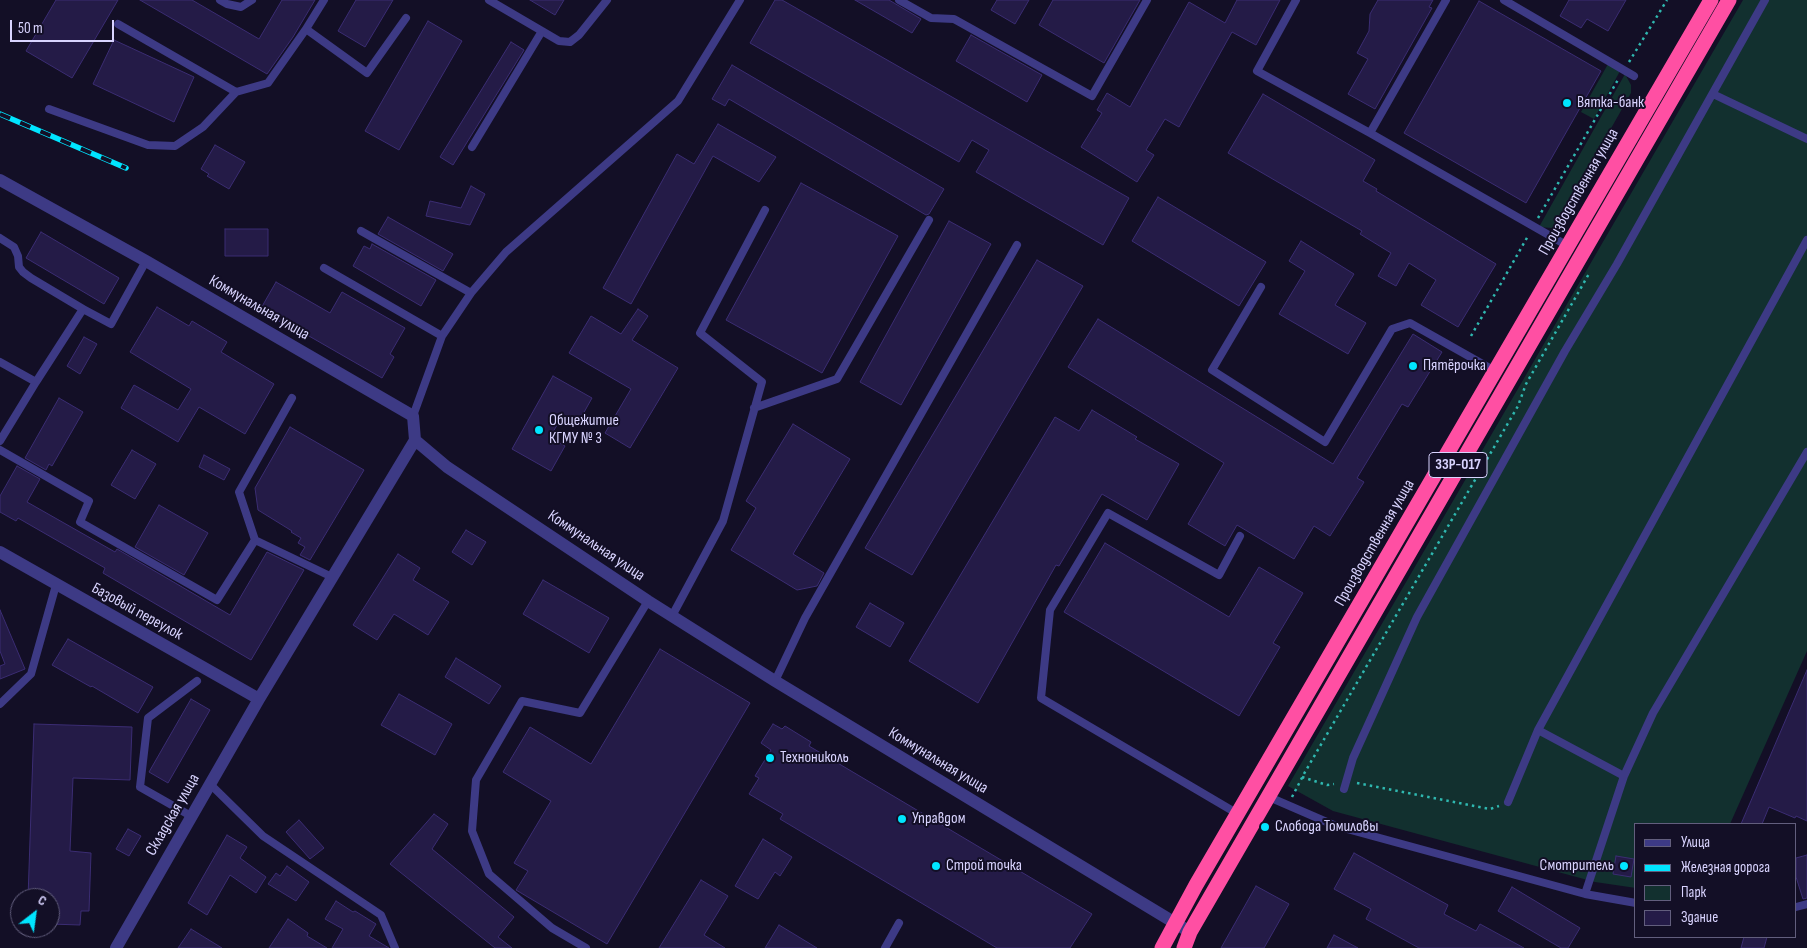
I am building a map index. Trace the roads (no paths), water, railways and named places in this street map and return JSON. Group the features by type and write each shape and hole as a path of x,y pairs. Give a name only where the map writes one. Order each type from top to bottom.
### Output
{"highway":[{"name":"Производственная улица","path":"1162,948 1174,923 1711,0"},
{"name":"Производственная улица","path":"1184,948 1190,932 1729,0"}],"street":[{"name":"Коммунальная улица","path":"0,180 146,261 413,416"},
{"path":"413,416 415,440"},
{"name":"Коммунальная улица","path":"415,440 447,467 648,601 775,681 1190,932"},
{"name":"Складская улица","path":"116,948 259,699 415,440"},
{"name":"Базовый переулок","path":"0,552 259,699"}],"lane":[{"path":"220,0 241,7 252,0"},
{"path":"49,108 148,145 175,146 203,127 236,92 268,84 324,0"},
{"path":"489,0 559,42 570,42 579,35 607,0"},
{"path":"413,416 442,336 471,293 506,252 678,101 740,0"},
{"path":"899,0 931,18 954,19 1092,96 1147,0"},
{"path":"1296,0 1257,71 1568,246"},
{"path":"1370,134 1446,0"},
{"path":"1504,0 1634,76"},
{"path":"1345,785 1354,758 1417,618 1565,351 1617,264 1765,0"},
{"path":"306,29 367,73 406,18"},
{"path":"118,24 236,92"},
{"path":"472,147 542,31"},
{"path":"1713,94 1807,140"},
{"path":"672,616 723,521 762,382 700,334 765,210"},
{"path":"754,408 837,379 929,220"},
{"path":"361,231 471,293"},
{"path":"0,238 14,247 23,272 82,309 111,324 146,261"},
{"path":"1508,802 1538,730 1807,240"},
{"path":"775,681 805,618 1017,245"},
{"path":"324,268 442,336"},
{"path":"1261,287 1212,370 1325,442 1392,329 1410,323 1495,371"},
{"path":"0,441 82,309"},
{"path":"0,362 36,382"},
{"path":"292,398 239,492 255,540 332,577"},
{"path":"0,450 89,501 80,522 217,600 255,540"},
{"path":"1585,894 1624,776 1653,713 1807,452"},
{"path":"1238,814 1042,698 1050,610 1108,513 1218,575 1240,536"},
{"path":"0,704 31,674 56,584"},
{"path":"586,948 552,928 490,874 472,831 476,780 522,702 580,712 648,601"},
{"path":"191,816 140,787 148,718 197,681"},
{"path":"1538,730 1624,776"},
{"path":"210,784 264,836 381,915 395,948"},
{"path":"1268,797 1336,826 1585,894 1634,903"},
{"path":"885,948 899,924"}],"railway":[{"path":"0,114 126,168"}],"place":[{"name":"Вятка-банк","path":"1567,103"},
{"name":"Пятёрочка","path":"1413,366"},
{"name":"Общежитие КГМУ № 3","path":"539,430"},
{"name":"Технониколь","path":"770,758"},
{"name":"Управдом","path":"902,819"},
{"name":"Слобода Томиловы","path":"1265,827"},
{"name":"Строй точка","path":"936,866"},
{"name":"Смотритель","path":"1624,866"}]}
